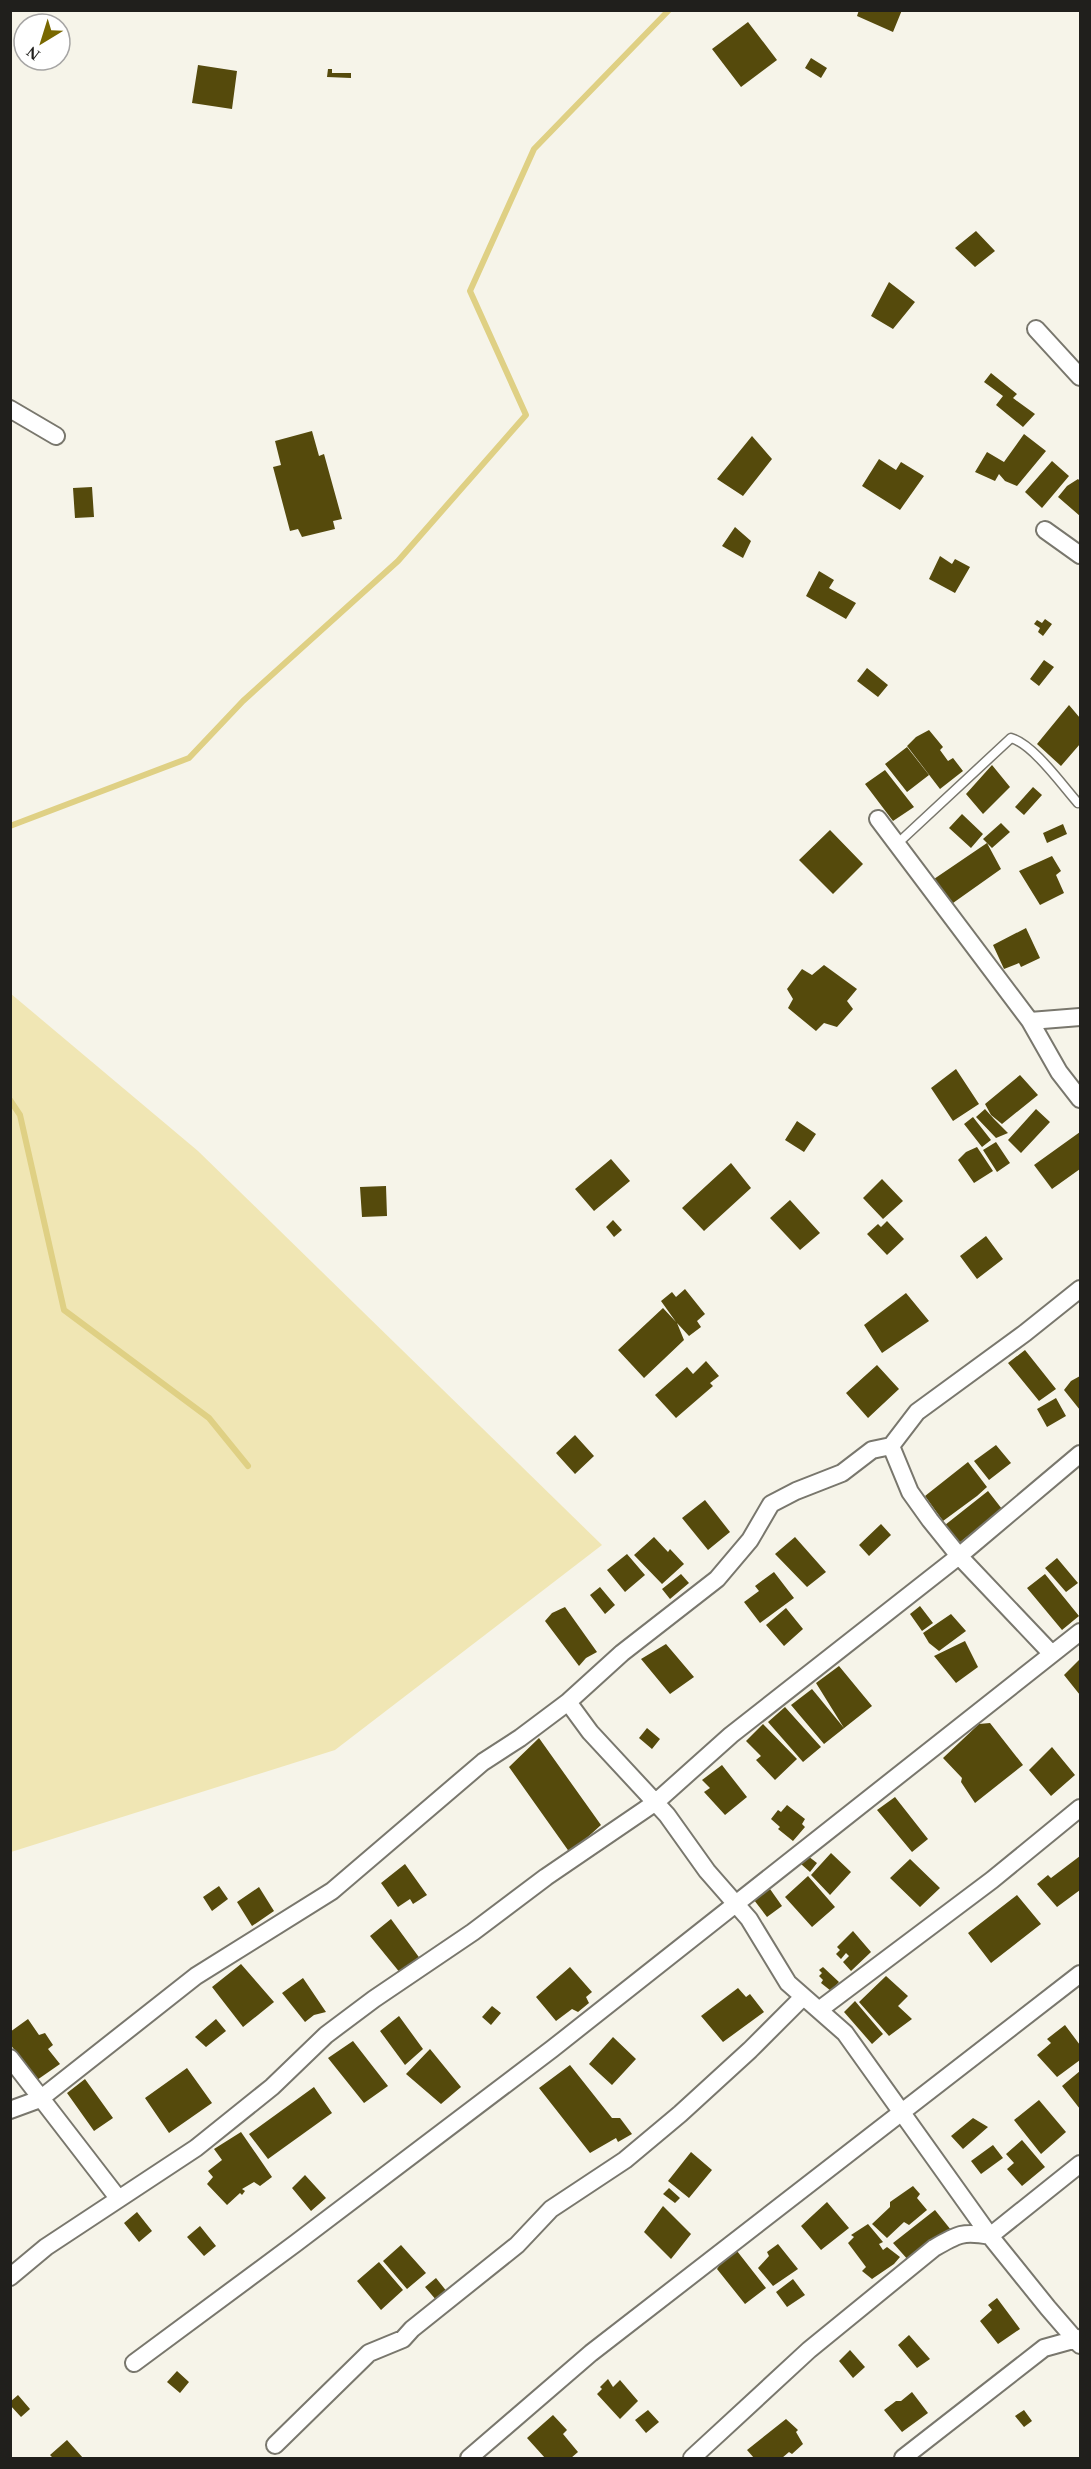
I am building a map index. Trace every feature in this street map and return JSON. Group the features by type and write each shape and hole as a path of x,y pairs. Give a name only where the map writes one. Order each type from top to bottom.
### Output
{"street":[{"path":"1036,329 1080,377"},
{"path":"10,409 56,436"},
{"path":"1045,530 1080,555"},
{"path":"878,819 1030,1021 1059,1072 1080,1099"},
{"path":"1030,1021 1080,1017"},
{"path":"10,2110 40,2099 196,1976 332,1891 483,1762 568,1702 621,1653 717,1579 750,1540 771,1504 796,1491 842,1473 872,1450 891,1446 917,1412 1025,1334 1080,1289"},
{"path":"891,1446 910,1492 959,1556 1052,1654"},
{"path":"10,2277 46,2247 196,2148 272,2087 326,2035 374,1999 656,1802 731,1735 959,1556 1080,1454"},
{"path":"134,2362 296,2243 552,2049 1080,1632"},
{"path":"568,1702 591,1732 667,1815 707,1871 749,1919 778,1971 788,1983 844,2033 990,2236 1048,2308 1079,2341"},
{"path":"819,2010 992,1880 1080,1808"},
{"path":"468,2458 591,2353 1080,1974"},
{"path":"275,2445 369,2353 403,2339 411,2330 516,2245 551,2209 625,2160 750,2050 803,1997"},
{"path":"10,2058 118,2198"},
{"path":"692,2458 809,2350 934,2248 953,2237 969,2232 990,2236 1080,2164"},
{"path":"903,2458 1044,2348 1079,2341"}],"lane":[{"path":"897,844 1011,738 1020,741 1078,803"}],"shaded area":[{"path":"10,993 198,1151 602,1545 335,1750 11,1852"}],"building":[{"path":"859,10 902,10 893,32 857,16"},
{"path":"748,22 777,60 741,87 712,49"},
{"path":"811,58 827,68 821,78 805,68"},
{"path":"198,65 237,71 232,109 192,103"},
{"path":"328,69 332,69 332,73 351,73 351,78 327,77"},
{"path":"976,231 995,251 975,267 955,248"},
{"path":"889,282 915,302 893,329 871,316"},
{"path":"991,373 1017,394 1013,398 1035,414 1023,427 996,405 1003,396 984,382"},
{"path":"312,431 319,456 324,454 342,519 333,521 335,529 302,537 298,529 290,531 273,467 281,465 275,441"},
{"path":"1024,434 1046,451 1017,486 1005,481 999,474 995,481 975,472 987,452 1004,462"},
{"path":"752,436 772,459 743,496 717,479"},
{"path":"879,459 896,470 901,462 924,476 900,510 862,486"},
{"path":"1052,461 1069,476 1042,508 1025,492"},
{"path":"1078,479 1080,481 1080,516 1058,497 1067,486"},
{"path":"92,487 94,517 75,518 73,488"},
{"path":"735,527 751,541 743,558 722,546"},
{"path":"940,556 952,564 955,559 970,567 955,593 929,579"},
{"path":"819,571 834,580 829,588 856,603 846,619 806,596"},
{"path":"1045,619 1052,624 1043,636 1038,632 1040,628 1034,624 1037,620 1042,623"},
{"path":"1044,660 1054,667 1039,686 1030,679"},
{"path":"867,668 888,685 878,697 857,681"},
{"path":"1069,705 1080,718 1080,744 1061,766 1037,744"},
{"path":"929,730 943,747 940,750 948,761 953,758 963,771 940,789 907,746 916,737"},
{"path":"907,747 929,775 907,792 885,764"},
{"path":"992,765 1010,787 983,814 966,794"},
{"path":"885,770 914,807 893,821 865,784"},
{"path":"1033,787 1042,795 1024,815 1015,807"},
{"path":"962,814 983,834 971,848 949,828"},
{"path":"1001,823 1010,832 992,848 983,839"},
{"path":"1063,824 1067,834 1047,843 1043,833"},
{"path":"830,830 863,864 833,894 799,860"},
{"path":"987,843 1001,869 953,903 934,879"},
{"path":"1052,856 1061,871 1056,875 1064,893 1040,905 1019,871"},
{"path":"1026,928 1040,958 1021,967 1019,963 1004,969 993,945"},
{"path":"824,965 857,989 847,1001 853,1009 837,1027 824,1023 816,1031 788,1008 793,999 787,989 802,969 812,975"},
{"path":"956,1069 979,1104 953,1121 931,1088"},
{"path":"1020,1075 1038,1095 1002,1124 991,1115 985,1104"},
{"path":"985,1109 1008,1133 996,1138 976,1117"},
{"path":"1036,1109 1050,1122 1021,1153 1008,1140"},
{"path":"973,1117 991,1140 982,1147 964,1124"},
{"path":"797,1121 816,1134 804,1152 785,1140"},
{"path":"1080,1132 1080,1169 1052,1189 1034,1165"},
{"path":"996,1142 1010,1163 997,1172 983,1150"},
{"path":"977,1147 993,1171 974,1183 958,1160 966,1152"},
{"path":"611,1159 630,1181 594,1211 575,1189"},
{"path":"731,1163 751,1188 704,1231 682,1208"},
{"path":"882,1179 903,1201 883,1219 863,1198"},
{"path":"386,1186 387,1216 362,1217 360,1187"},
{"path":"790,1200 820,1233 800,1250 770,1218"},
{"path":"613,1220 622,1230 614,1237 606,1227"},
{"path":"887,1221 904,1239 887,1255 867,1234 878,1224 881,1227"},
{"path":"986,1236 1003,1259 977,1279 960,1256"},
{"path":"685,1289 705,1314 697,1321 701,1327 689,1336 677,1323 684,1340 644,1378 618,1350 663,1308 676,1322 661,1301 672,1292 676,1297"},
{"path":"906,1293 929,1321 882,1353 864,1325"},
{"path":"1025,1350 1056,1389 1039,1401 1008,1363"},
{"path":"706,1361 719,1376 710,1383 713,1386 676,1418 655,1395 687,1367 693,1374"},
{"path":"877,1365 899,1389 868,1418 846,1393"},
{"path":"1080,1376 1080,1410 1064,1390 1071,1381"},
{"path":"1056,1398 1066,1416 1047,1427 1037,1409"},
{"path":"575,1435 594,1456 575,1474 556,1453"},
{"path":"996,1445 1011,1463 989,1480 974,1461"},
{"path":"968,1462 987,1487 943,1521 925,1496"},
{"path":"988,1491 1002,1509 959,1543 945,1525"},
{"path":"705,1500 730,1532 708,1550 682,1518"},
{"path":"881,1524 891,1535 869,1556 859,1545"},
{"path":"654,1537 684,1564 662,1584 634,1555"},
{"path":"795,1537 826,1572 807,1587 775,1554"},
{"path":"627,1554 645,1575 625,1592 607,1570"},
{"path":"1057,1558 1078,1583 1066,1592 1045,1568"},
{"path":"774,1572 794,1598 760,1623 744,1602 759,1591 755,1586"},
{"path":"681,1574 689,1583 670,1599 662,1589"},
{"path":"1045,1574 1079,1616 1062,1630 1027,1588"},
{"path":"600,1587 615,1605 605,1614 590,1595"},
{"path":"920,1606 933,1623 922,1631 910,1614"},
{"path":"565,1607 597,1652 586,1658 579,1666 545,1621 552,1613"},
{"path":"786,1608 803,1629 784,1646 766,1625"},
{"path":"951,1614 966,1631 939,1651 929,1643 923,1633"},
{"path":"965,1641 978,1667 956,1683 934,1656"},
{"path":"666,1644 694,1677 670,1694 641,1659"},
{"path":"1080,1659 1080,1695 1064,1675"},
{"path":"839,1666 872,1706 824,1744 791,1705 812,1689 844,1728 816,1683"},
{"path":"785,1707 821,1747 803,1762 768,1722"},
{"path":"990,1723 1023,1765 975,1803 961,1782 962,1778 943,1758 979,1724"},
{"path":"763,1724 797,1759 775,1780 756,1760 761,1756 746,1741"},
{"path":"647,1728 660,1739 652,1749 639,1738"},
{"path":"539,1738 601,1825 570,1853 509,1767"},
{"path":"1052,1747 1075,1775 1051,1796 1029,1770"},
{"path":"722,1765 747,1797 725,1815 704,1792 710,1788 702,1780"},
{"path":"895,1797 928,1839 912,1852 877,1810"},
{"path":"787,1805 805,1819 802,1824 805,1827 793,1841 778,1829 780,1827 771,1819 778,1810 781,1812"},
{"path":"831,1853 851,1872 830,1895 811,1875"},
{"path":"808,1856 817,1863 810,1872 801,1864"},
{"path":"1080,1856 1080,1890 1057,1907 1037,1884 1048,1875 1051,1878"},
{"path":"910,1859 940,1888 920,1907 890,1878"},
{"path":"405,1864 427,1895 413,1904 410,1899 398,1907 381,1883"},
{"path":"808,1876 835,1907 812,1927 785,1897"},
{"path":"219,1886 228,1899 212,1911 203,1897"},
{"path":"259,1887 274,1911 252,1926 237,1902"},
{"path":"770,1889 782,1906 767,1917 754,1900"},
{"path":"1017,1895 1041,1924 991,1963 968,1933"},
{"path":"391,1919 421,1960 401,1974 370,1936"},
{"path":"853,1931 871,1952 851,1971 843,1962 849,1956 846,1953 841,1959 836,1954 840,1950 837,1947"},
{"path":"241,1964 274,2002 243,2027 212,1987"},
{"path":"570,1967 592,1992 586,1997 589,2003 578,2012 572,2009 556,2021 536,1997"},
{"path":"823,1967 839,1982 831,1991 821,1983 823,1980 819,1976 822,1973 819,1970"},
{"path":"886,1976 908,1996 898,2006 912,2019 889,2036 859,2002"},
{"path":"303,1978 326,2012 314,2015 305,2022 282,1993"},
{"path":"738,1988 746,1997 750,1994 764,2012 723,2042 701,2016"},
{"path":"855,2001 883,2034 872,2044 844,2012"},
{"path":"492,2006 501,2013 491,2025 482,2017"},
{"path":"399,2016 423,2049 405,2065 380,2031"},
{"path":"28,2019 39,2035 45,2033 53,2045 48,2049 60,2064 37,2080 10,2044 10,2032"},
{"path":"216,2019 226,2031 206,2047 195,2037"},
{"path":"1065,2025 1080,2045 1080,2060 1057,2077 1037,2055 1051,2043 1047,2039"},
{"path":"613,2037 636,2059 612,2085 589,2064"},
{"path":"353,2041 388,2086 364,2103 328,2058"},
{"path":"430,2049 461,2087 441,2104 406,2074"},
{"path":"570,2065 612,2118 620,2118 632,2134 618,2142 616,2138 590,2153 539,2088"},
{"path":"187,2068 212,2103 169,2133 145,2098"},
{"path":"1080,2071 1080,2109 1062,2086"},
{"path":"85,2079 113,2118 94,2131 67,2093"},
{"path":"314,2087 332,2113 268,2159 249,2134"},
{"path":"1039,2100 1066,2132 1041,2154 1014,2120"},
{"path":"973,2118 988,2127 963,2149 951,2136"},
{"path":"241,2132 272,2177 260,2186 254,2182 242,2189 245,2191 242,2195 240,2193 227,2205 207,2184 213,2177 208,2171 222,2160 214,2149"},
{"path":"1022,2140 1045,2167 1022,2186 1007,2169 1014,2163 1006,2154"},
{"path":"993,2145 1003,2158 981,2174 971,2161"},
{"path":"691,2152 712,2170 689,2198 668,2181"},
{"path":"305,2175 326,2198 311,2211 292,2188"},
{"path":"913,2186 920,2194 917,2198 927,2210 909,2225 904,2222 887,2238 872,2224 890,2207 890,2202"},
{"path":"669,2188 680,2198 675,2203 663,2194"},
{"path":"827,2202 849,2228 821,2250 801,2226"},
{"path":"663,2206 691,2234 671,2259 644,2232"},
{"path":"935,2210 951,2230 909,2261 893,2243"},
{"path":"137,2212 152,2231 139,2242 124,2223"},
{"path":"868,2224 883,2242 879,2244 883,2250 887,2247 900,2257 872,2279 862,2271 866,2267 848,2243 854,2237 851,2235"},
{"path":"200,2226 216,2246 204,2256 187,2237"},
{"path":"778,2244 798,2269 773,2286 758,2268 769,2256 767,2252"},
{"path":"401,2245 426,2273 407,2289 383,2261"},
{"path":"737,2251 766,2288 745,2304 717,2269 724,2259"},
{"path":"379,2262 403,2290 381,2310 357,2281"},
{"path":"436,2278 448,2293 437,2301 425,2287"},
{"path":"793,2279 805,2295 787,2307 776,2292"},
{"path":"997,2298 1020,2329 998,2344 980,2321 992,2310 988,2305"},
{"path":"909,2335 930,2359 917,2368 898,2345"},
{"path":"850,2350 865,2367 853,2378 839,2361"},
{"path":"177,2371 189,2382 180,2393 167,2382"},
{"path":"608,2379 613,2387 620,2380 638,2401 620,2419 597,2394"},
{"path":"912,2392 928,2413 902,2432 884,2410"},
{"path":"18,2395 30,2409 21,2417 10,2405 10,2402"},
{"path":"648,2410 659,2422 646,2433 635,2420"},
{"path":"1024,2410 1032,2421 1024,2427 1015,2416"},
{"path":"553,2415 567,2430 563,2434 578,2452 571,2458 545,2458 527,2438"},
{"path":"786,2419 798,2430 796,2432 803,2444 792,2454 789,2452 782,2458 754,2458 747,2450"},
{"path":"67,2440 83,2458 53,2458 50,2455"}],"waterway":[{"path":"10,826 189,758 243,701 398,561 526,415 470,291 534,149 669,10"},
{"path":"10,1100 20,1115 64,1310 209,1418 248,1466"}]}
